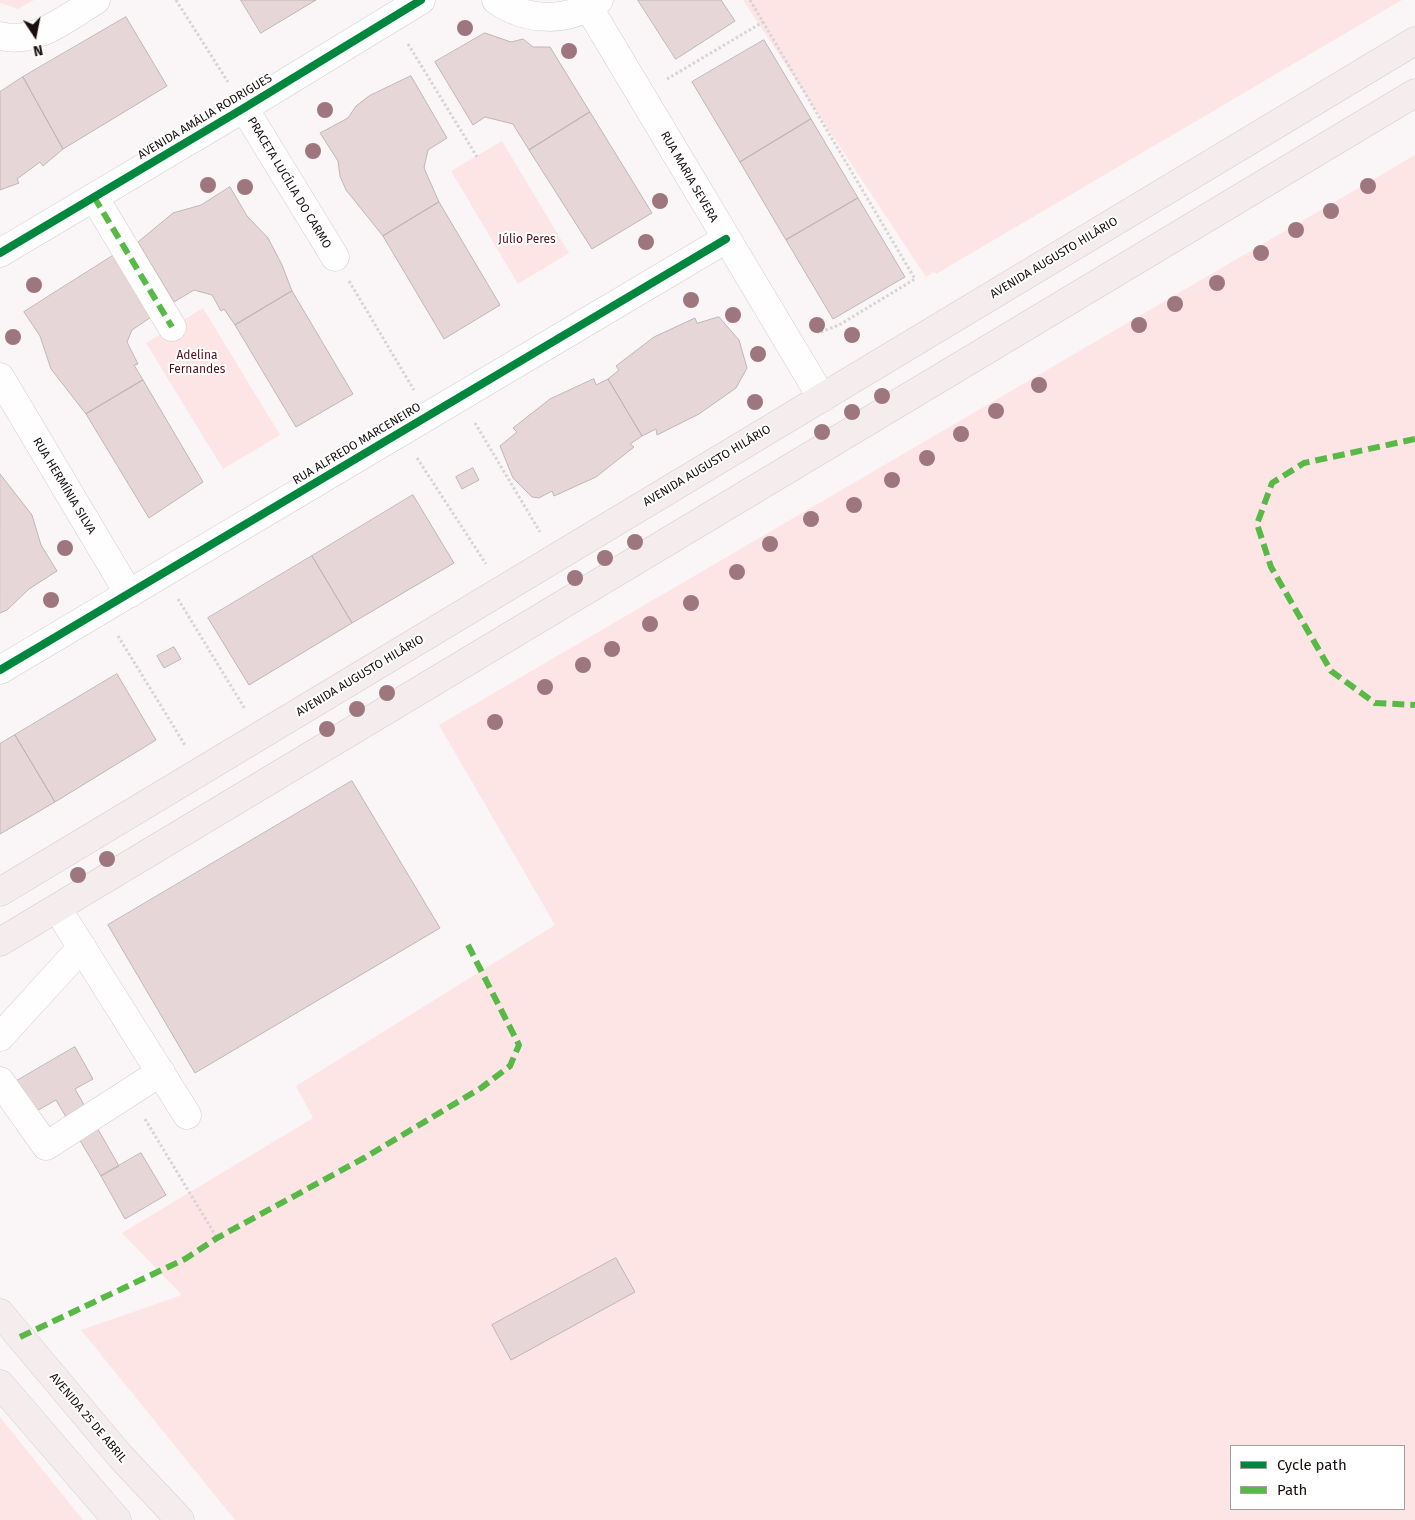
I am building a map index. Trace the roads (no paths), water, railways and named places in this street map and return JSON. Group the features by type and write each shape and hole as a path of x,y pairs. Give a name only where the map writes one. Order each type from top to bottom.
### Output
{"main road":[{"name":"AVENIDA AUGUSTO HILÁRIO","path":"0,892 1415,41"},
{"path":"0,942 1415,93"},
{"name":"AVENIDA 25 DE ABRIL","path":"0,1313 120,1456 180,1520"},
{"path":"0,1384 117,1520"}],"street":[{"path":"0,36 6,38 41,34 96,0"},
{"name":"AVENIDA AMÁLIA RODRIGUES","path":"0,253 421,0"},
{"path":"496,0 510,10 536,17 563,17 594,4"},
{"name":"RUA MARIA SEVERA","path":"594,4 641,95 822,398"},
{"name":"PRACETA LUCÍLIA DO CARMO","path":"244,108 335,258"},
{"path":"94,197 172,327"},
{"name":"RUA ALFREDO MARCENEIRO","path":"0,670 726,239"},
{"name":"RUA HERMÍNIA SILVA","path":"0,377 129,594"},
{"path":"57,908 97,969 187,1116"},
{"path":"0,1037 82,947"},
{"path":"0,1081 46,1146 161,1072"}],"park label":[{"name":"Júlio Peres","path":"527,240"},
{"name":"Adelina Fernandes","path":"197,363"}]}
